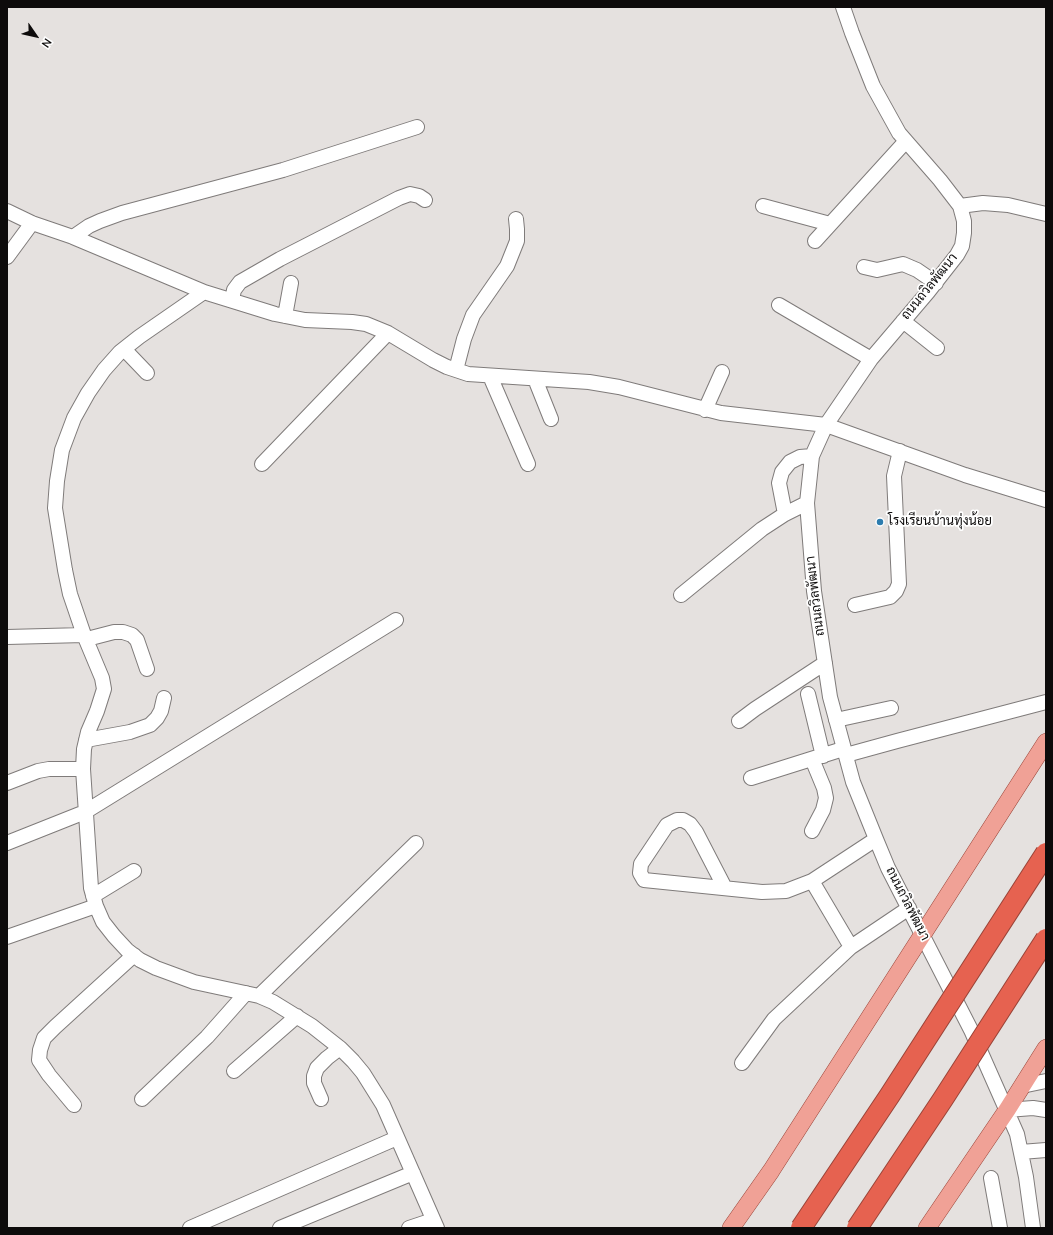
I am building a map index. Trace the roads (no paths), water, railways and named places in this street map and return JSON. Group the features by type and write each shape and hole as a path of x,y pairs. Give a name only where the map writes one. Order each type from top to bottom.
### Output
{"highway":[{"path":"801,1228 890,1095 1046,853"},
{"path":"857,1228 947,1093 1046,939"}],"main road":[{"path":"731,1228 771,1171 1046,742"},
{"path":"927,1228 1007,1110 1046,1048"}],"street":[{"name":"ถนนถวิลพัฒนา","path":"843,7 873,86 899,133 940,180 960,206 964,221 962,246 957,255 936,283 871,359 826,425 812,456 807,503 814,591 830,697 853,782 888,868 971,1030 1017,1134 1026,1177 1034,1228"},
{"path":"73,237 89,226 122,213 283,170 417,127"},
{"path":"815,241 906,141"},
{"path":"232,300 234,290 240,282 280,259 398,198 410,194 419,196 426,200"},
{"path":"960,206 983,203 1008,205 1046,214"},
{"path":"763,206 830,224"},
{"path":"7,211 32,223 73,237 204,292 275,314 305,320 366,324 388,333 433,360 468,374 589,382 620,387 721,413 826,425 965,475 1046,500"},
{"path":"456,370 464,339 473,315 507,266 517,242 516,219"},
{"path":"7,257 32,223"},
{"path":"864,267 877,270 903,264 917,270 936,283"},
{"path":"285,316 291,282"},
{"path":"204,292 139,337 124,349 104,370 88,393 74,418 62,450 57,481 55,508 65,570 70,594 102,678 104,689 84,749 83,769 91,888 94,901 103,922 127,950 134,955 156,968 173,975 194,982 253,994 273,1002 312,1026 340,1048 363,1073 383,1105 435,1224 409,1228"},
{"path":"779,306 871,359"},
{"path":"904,321 937,348"},
{"path":"262,464 388,333"},
{"path":"124,349 148,373"},
{"path":"705,410 722,372"},
{"path":"490,376 528,464"},
{"path":"535,379 551,420"},
{"path":"856,605 890,597 896,591 899,584 894,476 900,451"},
{"path":"785,514 779,483 782,472 790,462 800,458 812,456"},
{"path":"681,595 762,529 785,514 807,503"},
{"path":"7,843 86,812 396,620"},
{"path":"7,637 86,637 114,632 123,632 132,635 137,640 146,669"},
{"path":"739,721 825,663"},
{"path":"808,694 826,798 823,810 812,831"},
{"path":"86,740 130,732 150,725 161,711 164,698"},
{"path":"751,778 818,757 897,741 1046,702"},
{"path":"836,720 890,708"},
{"path":"7,782 38,771 49,769 83,769"},
{"path":"725,888 696,832 690,824 683,820 677,820 667,825 642,864 640,873 644,880 762,892 786,891 812,881 876,839"},
{"path":"142,1099 416,843"},
{"path":"7,937 94,901 134,871"},
{"path":"812,881 851,947"},
{"path":"742,1063 774,1019 851,947 909,908"},
{"path":"74,1105 49,1075 40,1060 40,1050 44,1038 55,1026 134,955"},
{"path":"234,1071 297,1016"},
{"path":"321,1098 314,1083 314,1076 317,1068 326,1058 340,1048"},
{"path":"1022,1086 1046,1081"},
{"path":"1007,1110 1033,1108 1046,1110"},
{"path":"190,1228 397,1138"},
{"path":"1021,1152 1046,1150"},
{"path":"280,1228 413,1173"},
{"path":"991,1178 1000,1228"}],"place":[{"name":"โรงเรียนบ้านทุ่งน้อย","path":"880,522"}]}
